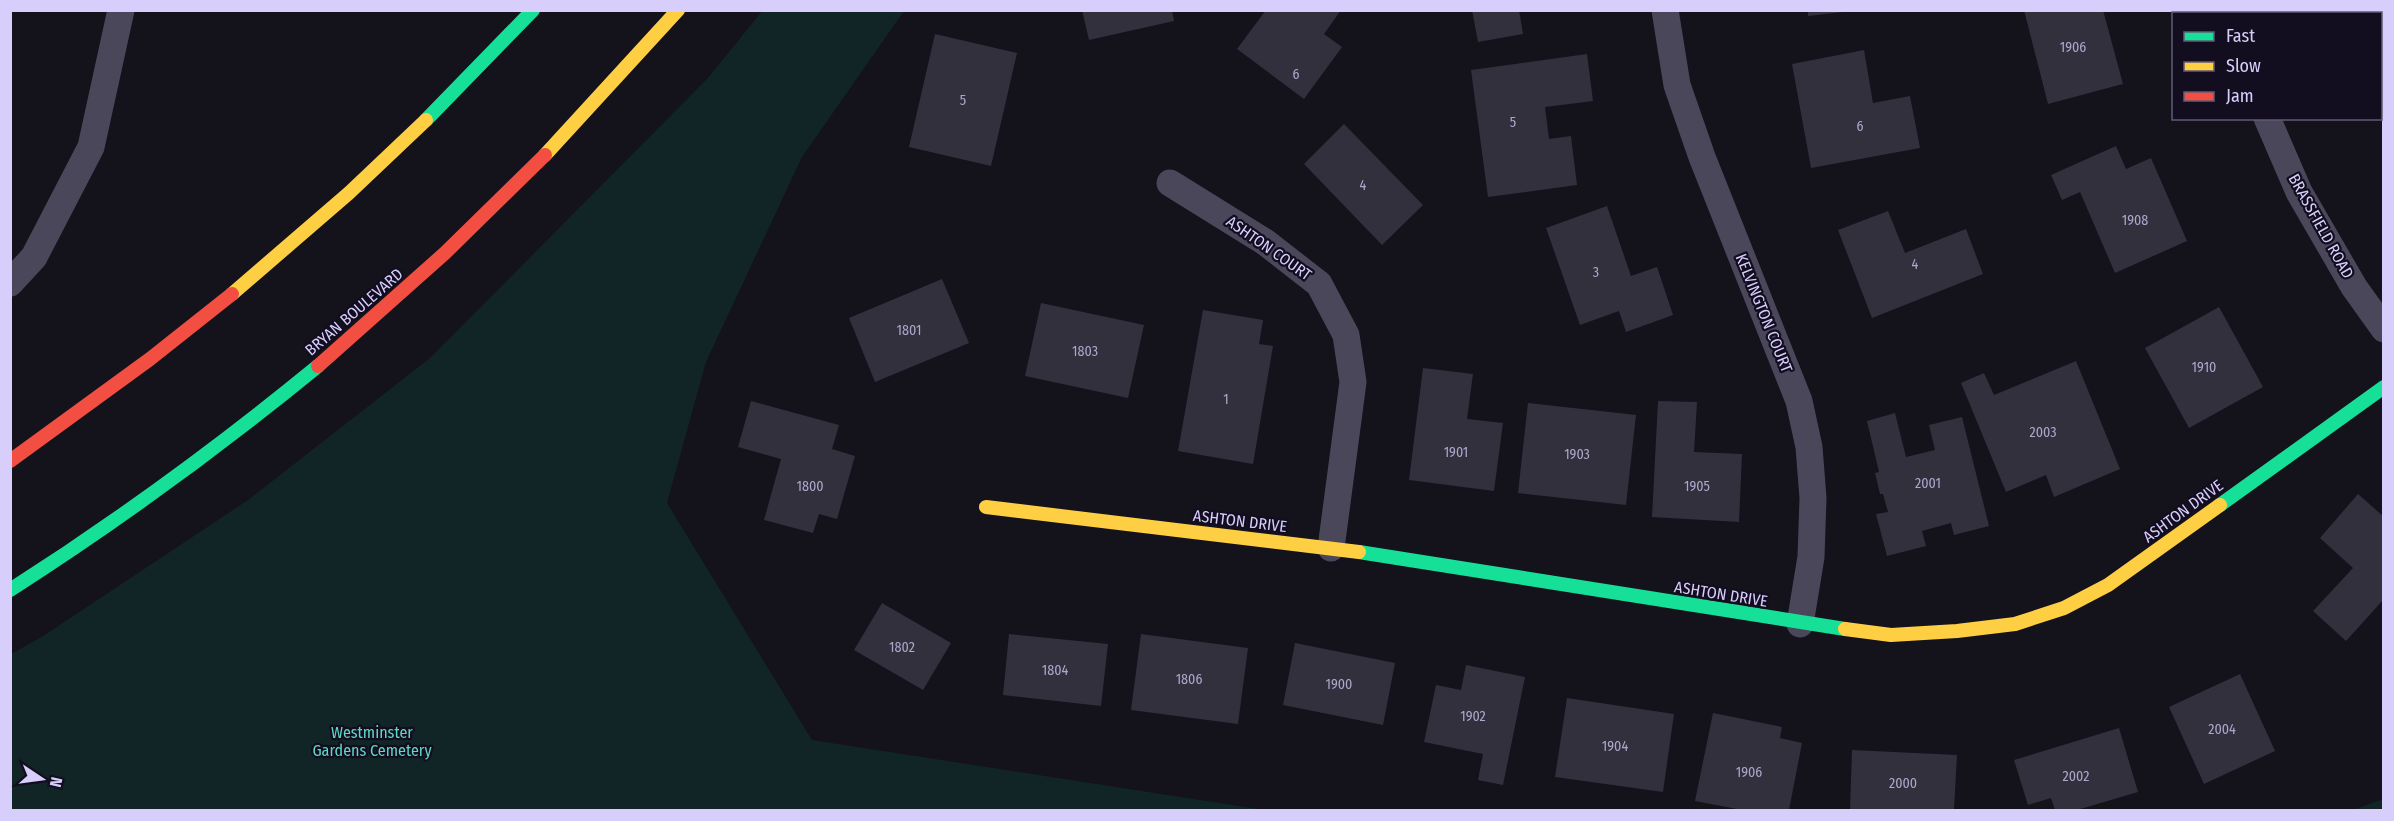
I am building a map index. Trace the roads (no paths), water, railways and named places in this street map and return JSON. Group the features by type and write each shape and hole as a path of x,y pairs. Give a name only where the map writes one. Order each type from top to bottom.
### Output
{"main road":[{"path":"10,461 170,346 272,263 371,174 466,83 533,10"},
{"name":"BRYAN BOULEVARD","path":"10,590 87,540 245,424 412,284 503,198 585,113 678,10"},
{"name":"ASHTON DRIVE","path":"986,507 1331,548 1800,624 1891,635 1957,631 2015,624 2064,608 2108,585 2384,387"}],"street":[{"path":"10,283 34,257 91,147 121,10"},
{"name":"KELVINGTON COURT","path":"1665,10 1677,85 1702,157 1799,401 1809,447 1814,498 1811,557 1800,624"},
{"name":"BRASSFIELD ROAD","path":"2268,120 2299,192 2354,287 2384,329"},
{"name":"ASHTON COURT","path":"1170,183 1265,242 1319,284 1347,335 1353,382 1331,548"}],"park label":[{"name":"Westminster Gardens Cemetery","path":"372,741"}]}
